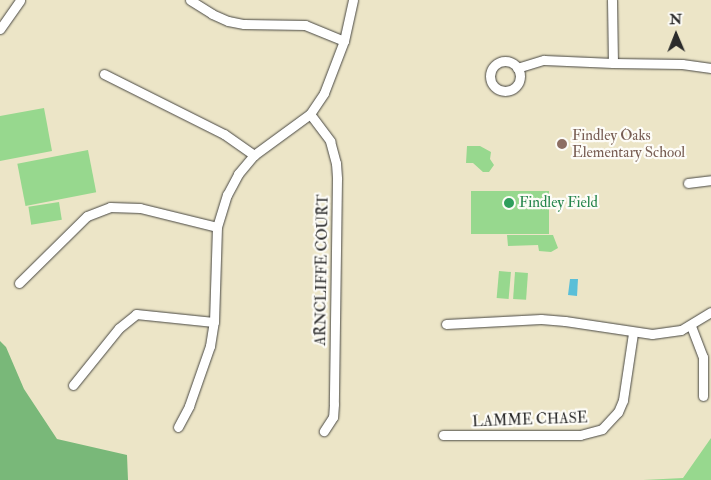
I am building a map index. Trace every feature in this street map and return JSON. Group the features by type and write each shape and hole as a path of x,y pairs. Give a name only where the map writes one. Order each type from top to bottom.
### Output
{"street":[{"path":"0,29 20,0"},
{"path":"190,0 212,14 228,21 244,24 305,25 344,41"},
{"path":"178,427 189,406 205,366 214,322 217,227 227,195 238,174 254,155 310,114 324,93 344,41 352,0"},
{"path":"612,0 613,63"},
{"path":"517,68 544,60 682,64 711,68"},
{"path":"104,74 224,134 254,155"},
{"name":"ARNCLIFFE COURT","path":"310,114 330,141 336,163 337,179 334,404 333,417 324,431"},
{"path":"688,183 711,180"},
{"path":"19,283 87,216 110,206 140,208 217,227"},
{"path":"446,324 534,319 564,321 633,333 670,333 691,326 711,312"},
{"path":"73,385 118,328 136,314 214,322"},
{"path":"691,326 703,357 703,396"},
{"name":"LAMME CHASE","path":"443,435 580,434 602,429 618,412 623,400 633,333"}],"green space":[{"path":"44,108 52,151 0,161 0,116"},
{"path":"467,146 480,146 491,152 490,159 494,165 489,172 483,172 473,163 466,163"},
{"path":"88,150 96,192 26,206 17,164"},
{"name":"Findley Field","path":"471,191 549,191 549,234 471,234"},
{"path":"59,202 62,220 31,225 28,207"},
{"path":"507,235 553,235 558,248 551,252 539,251 538,245 508,246"},
{"path":"499,271 511,272 509,299 497,298"},
{"path":"515,272 528,273 526,300 513,299"},
{"path":"0,341 6,347 24,389 57,439 127,455 128,480 0,480"},
{"path":"711,438 711,480 643,480 683,478"}],"water":[{"path":"570,279 578,279 577,296 568,295"}],"place":[{"name":"Findley Oaks Elementary School","path":"562,144"},
{"name":"Findley Field","path":"509,203"}]}
